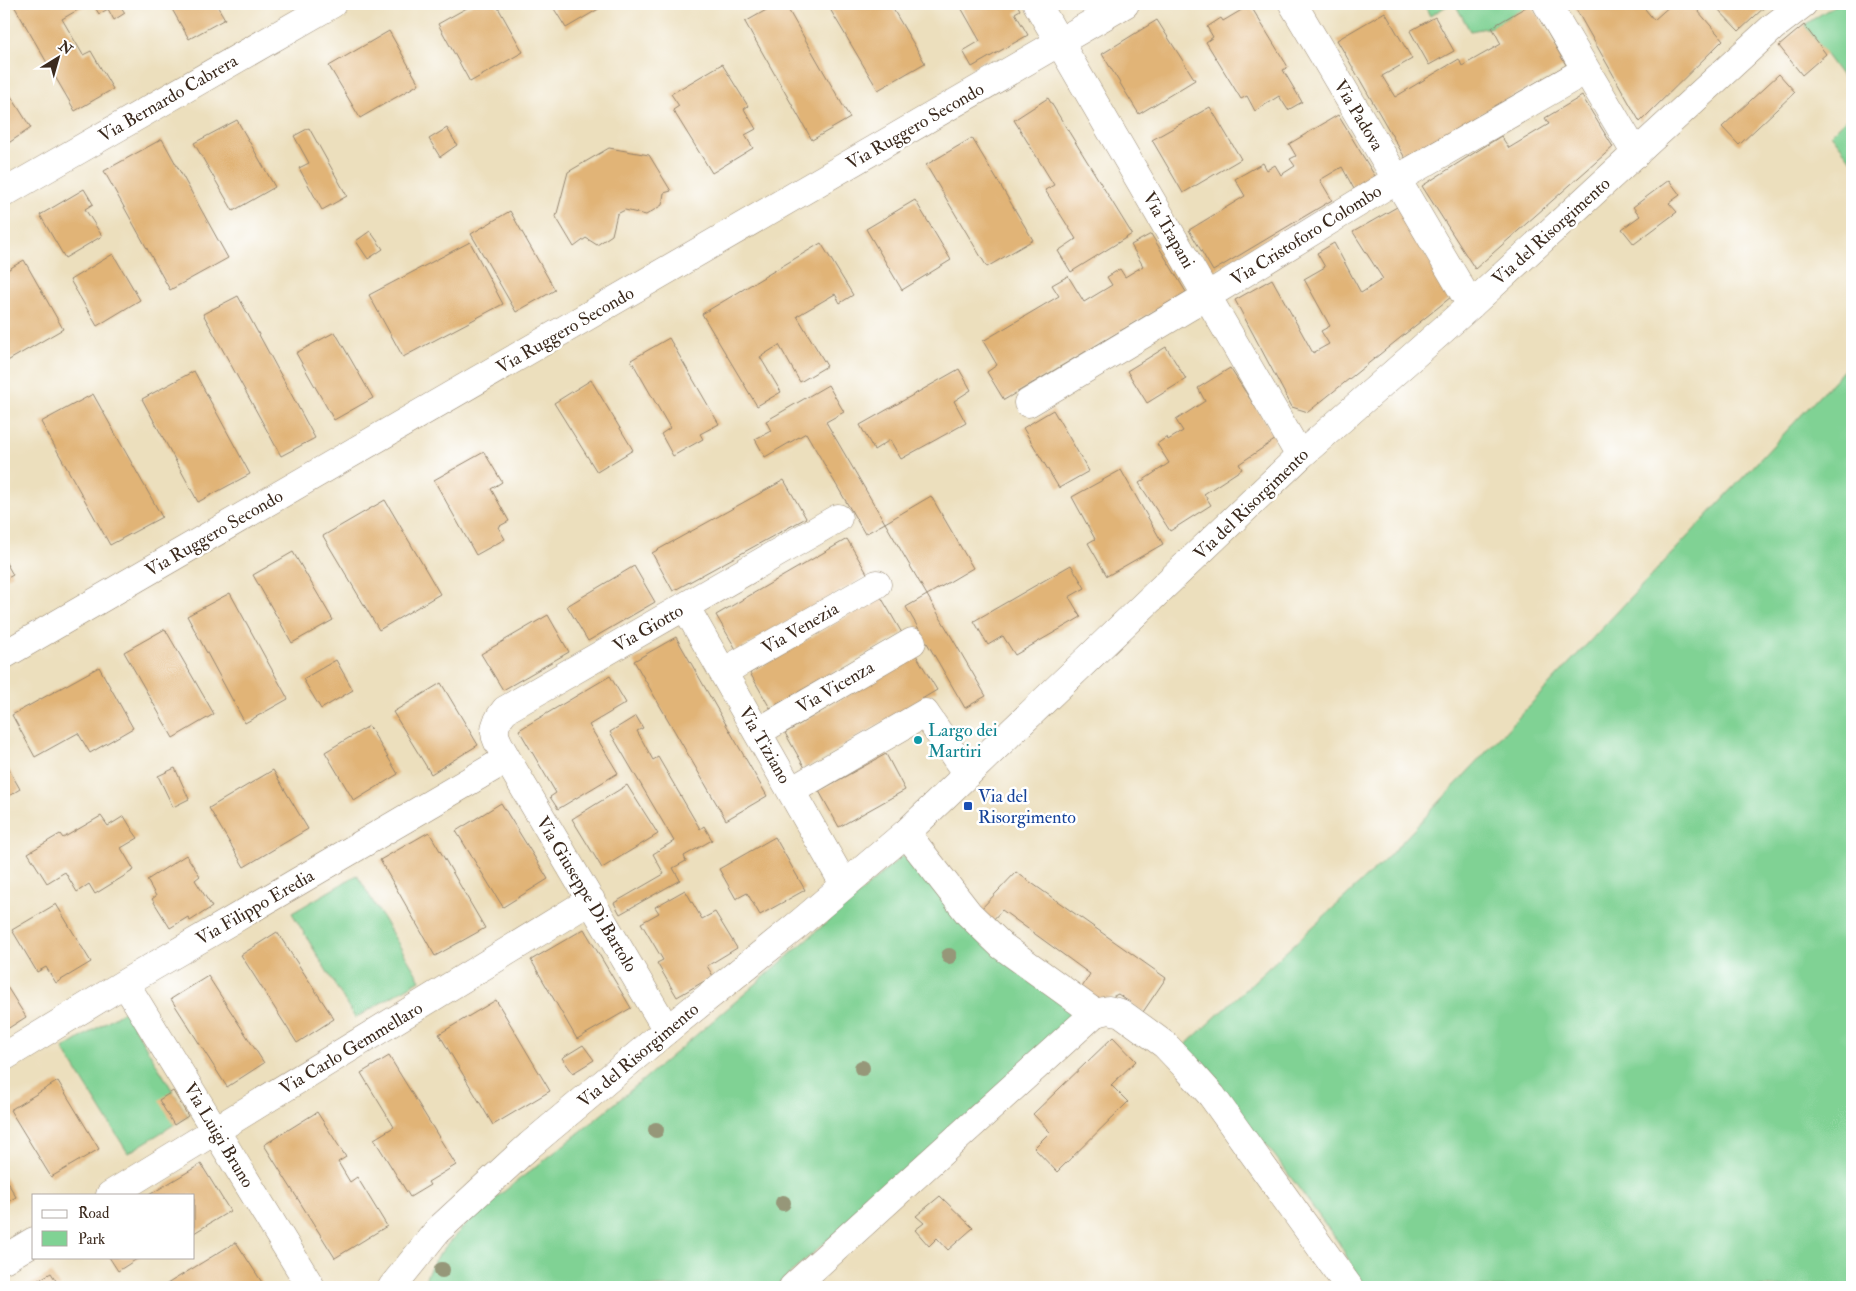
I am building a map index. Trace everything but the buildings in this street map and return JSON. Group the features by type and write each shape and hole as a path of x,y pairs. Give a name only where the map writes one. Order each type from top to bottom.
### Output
{"street":[{"name":"Via Bernardo Cabrera","path":"4,193 332,4"},
{"name":"Via Trapani","path":"1037,4 1300,456"},
{"name":"Via Ruggero Secondo","path":"4,655 1125,4"},
{"name":"Via Padova","path":"1293,4 1471,304"},
{"path":"1547,4 1636,154"},
{"name":"Via del Risorgimento","path":"392,1287 437,1231 530,1145 667,1030 800,923 906,833 1300,456 1471,304 1773,27 1804,4"},
{"name":"Via Cristoforo Colombo","path":"1028,403 1207,296 1396,179 1586,70"},
{"name":"Via Giotto","path":"507,759 495,736 496,722 505,710 838,518"},
{"name":"Via Venezia","path":"723,672 877,584"},
{"name":"Via Tiziano","path":"685,606 844,884"},
{"name":"Via Vicenza","path":"758,732 912,642"},
{"path":"791,791 925,712 967,774"},
{"name":"Via Giuseppe Di Bartolo","path":"507,759 667,1030"},
{"name":"Via Filippo Eredia","path":"4,1057 507,759"},
{"path":"906,833 970,914 1002,946 1095,1013"},
{"name":"Via Carlo Gemmellaro","path":"112,1194 591,900"},
{"name":"Via Luigi Bruno","path":"126,983 311,1287"},
{"path":"793,1287 1095,1013 1109,1010 1121,1013 1165,1045 1212,1096 1349,1287"},
{"path":"4,1259 32,1242"}],"green space":[{"path":"1424,4 1450,4 1430,16"},
{"path":"1455,4 1531,4 1492,27 1470,31"},
{"path":"1837,4 1852,4 1852,90 1804,25"},
{"path":"1852,113 1852,161 1831,134"},
{"path":"1852,361 1852,1287 1364,1287 1339,1243 1275,1156 1183,1047 1386,859"},
{"path":"903,855 948,905 1062,1001 1071,1015 1068,1026 1054,1040 775,1287 423,1287 430,1269 443,1250 459,1231 479,1213 660,1065"},
{"path":"357,875 420,980 355,1018 292,913"},
{"path":"124,1011 188,1116 128,1153 63,1049"}],"place":[{"name":"Largo dei Martiri","path":"918,740"},
{"name":"Via del Risorgimento","path":"968,806"}]}
